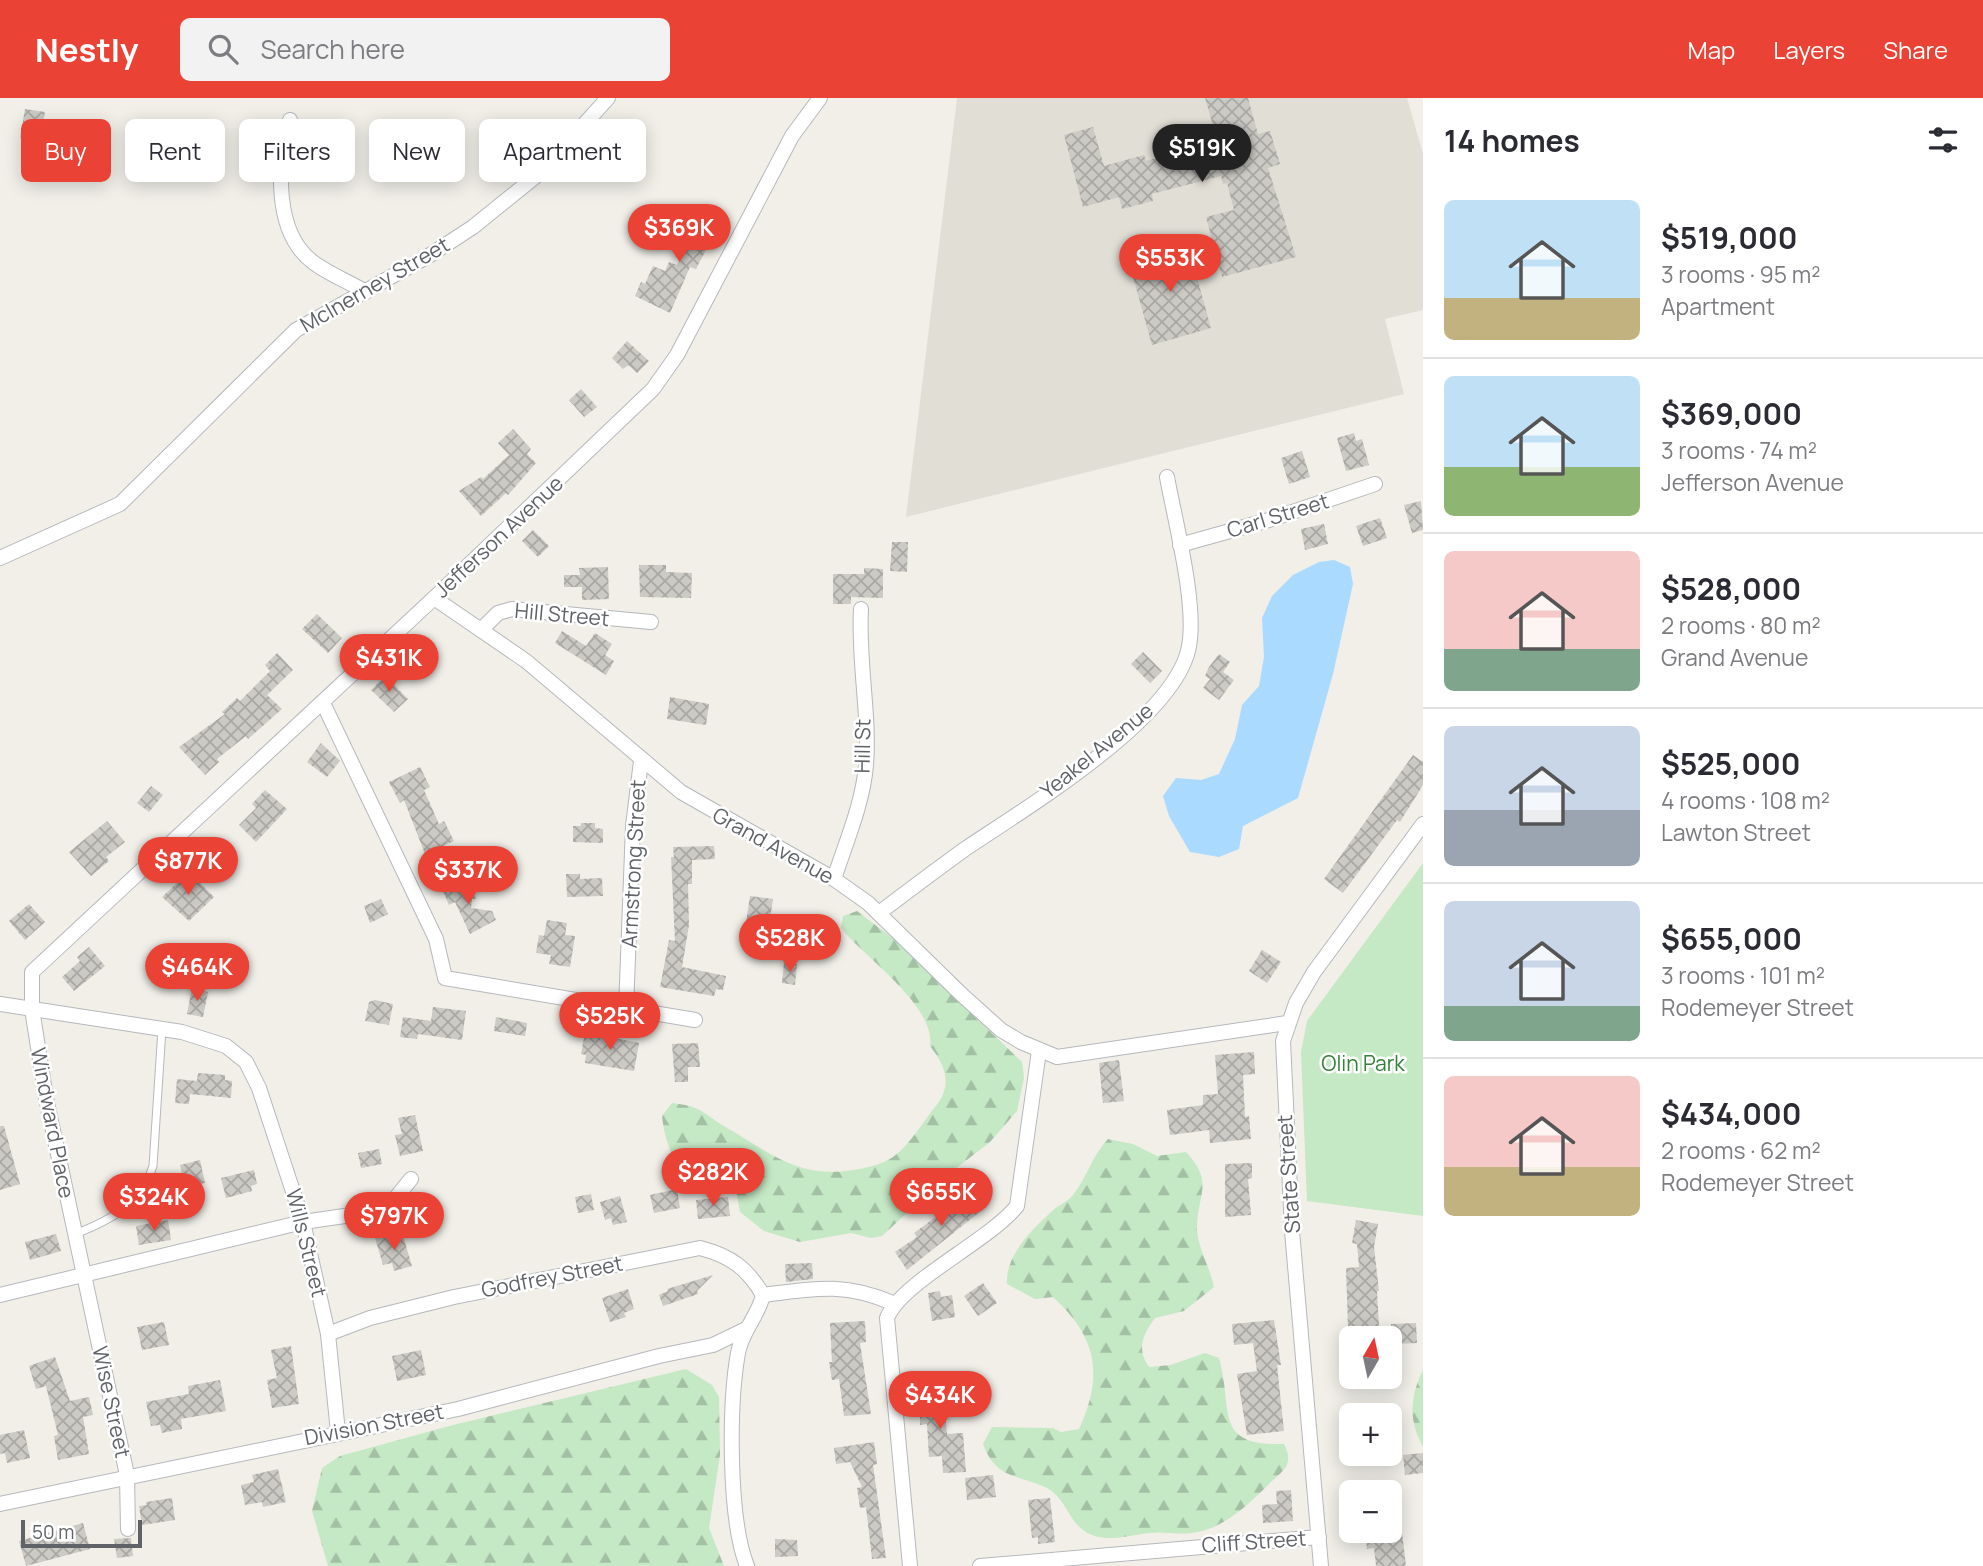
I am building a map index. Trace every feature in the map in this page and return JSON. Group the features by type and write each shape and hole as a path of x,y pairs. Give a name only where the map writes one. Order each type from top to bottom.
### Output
{"street":[{"name":"McInerney Street","path":"0,558 120,504 296,330 430,255 511,198 555,158 608,98"},
{"name":"Jefferson Avenue","path":"32,1009 31,978 35,968 323,703 623,421 664,374 792,136 820,98"},
{"path":"282,182 284,212 293,240 313,262 366,292"},
{"name":"Yeakel Avenue","path":"879,913 935,870 1072,776 1167,692 1185,661 1190,644 1180,545 1167,477"},
{"name":"Carl Street","path":"1180,545 1269,520 1376,484"},
{"name":"Grand Avenue","path":"434,598 567,694 641,761 704,807 834,879 879,913 1001,1030 1039,1051 1057,1057 1287,1023"},
{"name":"Hill Street","path":"481,630 498,613 512,609 651,622"},
{"name":"Hill St","path":"834,879 859,800 866,767 867,729 858,650 861,609"},
{"path":"323,703 436,939 445,978 695,1020"},
{"name":"Armstrong Street","path":"626,1009 633,826 641,761"},
{"name":"State Street","path":"1321,1566 1292,1231 1283,1041 1287,1023 1314,972 1423,824"},
{"path":"0,1004 162,1029"},
{"name":"Windward Place","path":"32,1009 46,1098 85,1277"},
{"name":"Wills Street","path":"162,1029 209,1039 226,1046 246,1062 264,1100 303,1222 328,1334 338,1432"},
{"path":"910,1566 887,1341 887,1318 895,1304 1017,1206 1039,1051"},
{"path":"0,1295 85,1277 303,1222 386,1210 411,1179"},
{"name":"Godfrey Street","path":"328,1334 370,1318 454,1297 700,1248 725,1255 749,1273 763,1295"},
{"name":"Wise Street","path":"85,1277 127,1475 128,1529"},
{"path":"747,1566 737,1519 733,1464 737,1365 744,1330 755,1316 763,1295 844,1287 861,1290 895,1304"},
{"name":"Division Street","path":"0,1504 127,1475 458,1409 659,1356 713,1345 744,1330"},
{"name":"Cliff Street","path":"979,1566 1319,1537"}],"lane":[{"path":"75,1234 127,1208 148,1183 153,1167 162,1029"}],"shaded area":[{"path":"957,98 1407,98 1423,154 1423,310 1385,319 1404,394 906,517"}],"green space":[{"name":"Olin Park","path":"1423,863 1423,1216 1307,1201 1301,1052 1307,1021"},
{"path":"857,911 895,940 1022,1062 1024,1078 1017,1111 990,1142 950,1173 882,1236 871,1238 851,1233 800,1242 764,1231 740,1212 734,1179 730,1176 688,1171 681,1166 675,1160 667,1142 662,1116 672,1103 690,1106 773,1155 802,1168 818,1171 834,1172 874,1166 893,1157 905,1147 941,1099 946,1084 945,1076 940,1061 930,1046 929,1031 922,1015 911,999 841,928 843,916"},
{"path":"1108,1139 1133,1144 1157,1156 1186,1152 1195,1163 1202,1180 1197,1229 1214,1287 1184,1311 1155,1318 1147,1330 1142,1348 1149,1367 1171,1365 1205,1353 1219,1358 1227,1409 1236,1432 1246,1439 1261,1443 1284,1444 1287,1451 1287,1466 1254,1499 1225,1521 1204,1531 1113,1538 1092,1535 1078,1525 1053,1492 1001,1470 994,1464 983,1444 992,1427 1053,1428 1061,1432 1079,1429 1092,1391 1092,1358 1087,1342 1068,1312 1053,1297 1035,1299 1007,1284 1008,1273 1010,1263 1021,1244 1036,1226 1073,1195"},
{"path":"686,1369 712,1385 719,1397 720,1455 709,1528 724,1566 328,1566 312,1511 322,1468 340,1456 453,1425"},
{"path":"1423,1370 1423,1447 1415,1427 1412,1408 1415,1389"}],"water":[{"path":"1334,560 1350,567 1353,584 1333,674 1298,798 1243,826 1239,849 1219,857 1190,852 1169,816 1163,796 1176,778 1201,780 1219,774 1235,739 1242,705 1259,686 1264,657 1262,618 1272,596 1293,575 1319,562"}],"building":[{"path":"1205,98 1248,98 1258,134 1270,131 1280,164 1268,168 1296,257 1222,277 1206,217 1234,210 1227,183 1223,184 1221,176 1152,194 1153,201 1122,209 1119,197 1083,207 1064,135 1093,127 1104,166 1144,155 1146,161 1186,150 1185,144 1216,136"},
{"path":"25,109 45,112 44,119 23,119"},
{"path":"688,208 719,225 696,269 690,267 670,313 635,296 641,282 645,284 653,266 665,271 669,262 677,265 692,233 680,222"},
{"path":"1187,242 1211,328 1152,345 1128,259"},
{"path":"627,341 649,361 637,373 628,365 623,369 612,358"},
{"path":"581,389 597,407 584,417 569,400"},
{"path":"513,429 531,449 527,454 536,463 508,495 506,493 481,516 459,491 481,477 483,479 509,455 498,443"},
{"path":"1354,433 1356,441 1362,439 1369,465 1346,471 1337,438"},
{"path":"1302,451 1310,477 1289,484 1281,458"},
{"path":"1421,501 1423,530 1412,533 1404,505"},
{"path":"1380,518 1387,538 1363,546 1356,526"},
{"path":"1324,524 1328,544 1305,550 1301,529"},
{"path":"533,530 549,546 538,557 522,541"},
{"path":"892,542 908,542 907,572 890,571"},
{"path":"639,565 666,565 666,572 692,573 691,598 640,597"},
{"path":"608,567 609,599 582,600 582,587 564,587 564,575 580,575 579,568"},
{"path":"864,568 883,569 883,598 851,597 851,604 833,604 833,574 864,574"},
{"path":"317,614 342,638 328,653 302,629"},
{"path":"562,631 586,646 595,633 612,644 605,655 614,661 606,675 555,643"},
{"path":"1143,652 1162,671 1150,683 1131,664"},
{"path":"277,653 293,670 267,695 282,709 248,739 246,736 217,759 219,762 205,775 179,747 225,714 222,712 237,698 240,701 270,671 265,665"},
{"path":"1219,654 1230,662 1223,672 1234,680 1219,700 1203,688 1210,679 1205,676 1209,667"},
{"path":"385,676 408,699 394,712 371,690"},
{"path":"670,697 709,704 706,725 667,719"},
{"path":"321,743 340,761 327,777 307,762"},
{"path":"1413,755 1423,762 1423,785 1400,822 1397,820 1343,893 1324,879"},
{"path":"420,767 430,787 424,790 439,824 444,821 454,841 425,854 404,800 400,803 389,782"},
{"path":"151,786 163,795 149,812 137,803"},
{"path":"265,790 287,809 256,842 239,825 256,808 252,804"},
{"path":"107,821 125,842 106,857 109,861 91,876 69,852"},
{"path":"581,823 595,823 595,828 603,829 603,843 573,842 573,826 581,826"},
{"path":"714,846 715,859 692,860 692,884 688,884 689,925 682,967 726,976 723,990 716,989 714,996 660,987 669,940 675,941 671,857 674,857 673,847"},
{"path":"189,872 214,897 189,921 162,897"},
{"path":"566,874 580,874 580,879 602,878 603,896 567,897"},
{"path":"467,878 476,899 472,899 471,908 492,911 496,920 470,934 455,902 449,905 442,889"},
{"path":"750,896 773,899 768,933 745,929"},
{"path":"381,899 388,914 370,923 364,906"},
{"path":"29,904 45,922 25,940 9,921"},
{"path":"547,920 567,923 565,935 575,936 570,967 549,964 551,955 536,953 539,935 544,936"},
{"path":"759,936 783,939 781,957 757,953"},
{"path":"89,947 105,966 74,991 62,977 80,961 77,957"},
{"path":"1262,950 1281,962 1267,983 1249,971"},
{"path":"784,963 797,964 795,985 782,983"},
{"path":"192,988 208,992 203,1017 187,1014"},
{"path":"375,1000 393,1004 389,1025 365,1021 369,1002"},
{"path":"433,1007 466,1011 462,1040 418,1034 417,1039 400,1037 403,1017 431,1021"},
{"path":"496,1017 527,1023 525,1036 494,1031"},
{"path":"585,1032 639,1043 634,1071 585,1063 586,1055 581,1054"},
{"path":"698,1043 700,1067 688,1067 688,1082 675,1082 672,1044"},
{"path":"1254,1052 1255,1074 1243,1075 1245,1117 1249,1116 1251,1139 1210,1143 1209,1130 1170,1135 1167,1110 1203,1105 1203,1095 1218,1094 1215,1055"},
{"path":"1119,1060 1124,1101 1103,1103 1099,1063"},
{"path":"198,1073 225,1075 225,1080 232,1081 231,1098 190,1094 189,1104 175,1103 177,1079 197,1081"},
{"path":"415,1115 423,1151 400,1156 395,1135 402,1134 398,1118"},
{"path":"0,1126 4,1126 20,1184 0,1190"},
{"path":"379,1149 382,1164 361,1168 358,1153"},
{"path":"200,1160 205,1183 185,1187 180,1165"},
{"path":"1252,1163 1252,1178 1248,1179 1251,1215 1225,1217 1225,1164"},
{"path":"254,1170 257,1184 251,1186 252,1191 226,1198 221,1178"},
{"path":"970,1187 986,1207 907,1270 895,1252 917,1237 914,1233 956,1202 953,1199"},
{"path":"677,1189 680,1208 654,1213 650,1195"},
{"path":"591,1194 594,1210 578,1213 575,1197"},
{"path":"620,1196 627,1222 613,1225 611,1218 605,1220 600,1202"},
{"path":"728,1197 730,1216 698,1219 696,1200"},
{"path":"168,1220 171,1240 139,1245 136,1226"},
{"path":"1356,1220 1378,1224 1374,1247 1379,1291 1379,1326 1348,1326 1346,1268 1359,1267 1357,1244 1352,1243"},
{"path":"391,1233 393,1239 403,1236 412,1266 394,1271 392,1263 383,1265 375,1238"},
{"path":"56,1234 61,1251 30,1260 25,1242"},
{"path":"812,1263 813,1279 786,1282 785,1264"},
{"path":"713,1275 697,1291 698,1294 663,1306 659,1295 668,1291 667,1289"},
{"path":"983,1283 997,1303 978,1316 964,1296"},
{"path":"628,1289 634,1309 624,1313 626,1317 610,1322 602,1298"},
{"path":"940,1291 941,1297 952,1295 955,1317 932,1321 928,1293"},
{"path":"1274,1320 1281,1365 1277,1365 1284,1431 1247,1435 1237,1374 1257,1371 1253,1343 1234,1345 1232,1324"},
{"path":"865,1321 866,1342 860,1343 871,1414 844,1416 839,1379 832,1380 829,1362 832,1362 830,1323"},
{"path":"164,1322 169,1345 142,1350 137,1327"},
{"path":"1416,1323 1417,1343 1402,1344 1402,1326 1391,1324"},
{"path":"291,1346 299,1404 272,1408 267,1380 277,1378 271,1350"},
{"path":"421,1350 426,1375 397,1381 392,1356"},
{"path":"55,1357 70,1401 89,1397 93,1415 83,1417 89,1454 58,1460 54,1436 58,1435 46,1386 36,1389 29,1366"},
{"path":"220,1380 226,1411 181,1419 182,1429 162,1433 160,1425 151,1426 146,1402 189,1394 188,1386"},
{"path":"933,1385 934,1395 939,1394 940,1401 944,1401 947,1434 963,1433 966,1472 943,1473 942,1456 929,1457 927,1424 920,1425 920,1416 916,1416 915,1396 920,1396 919,1386"},
{"path":"24,1430 30,1458 7,1463 5,1453 0,1454 0,1435"},
{"path":"874,1442 877,1464 873,1465 886,1558 872,1559 866,1507 860,1508 857,1488 862,1487 850,1462 836,1464 834,1448"},
{"path":"1423,1453 1423,1473 1405,1475 1403,1455"},
{"path":"278,1469 286,1502 263,1507 262,1502 245,1505 241,1485 254,1482 252,1475"},
{"path":"993,1475 996,1497 967,1500 965,1478"},
{"path":"1291,1490 1293,1521 1263,1523 1262,1505 1277,1504 1276,1491"},
{"path":"172,1498 175,1520 142,1525 139,1506 147,1505 146,1502"},
{"path":"1050,1498 1055,1542 1038,1544 1038,1537 1032,1538 1028,1500"},
{"path":"83,1523 90,1549 26,1566 19,1541"},
{"path":"1402,1532 1406,1566 1376,1566 1374,1548 1367,1549 1366,1543 1402,1543"},
{"path":"131,1538 133,1556 117,1558 114,1539"},
{"path":"775,1539 797,1540 798,1556 775,1557"}]}
